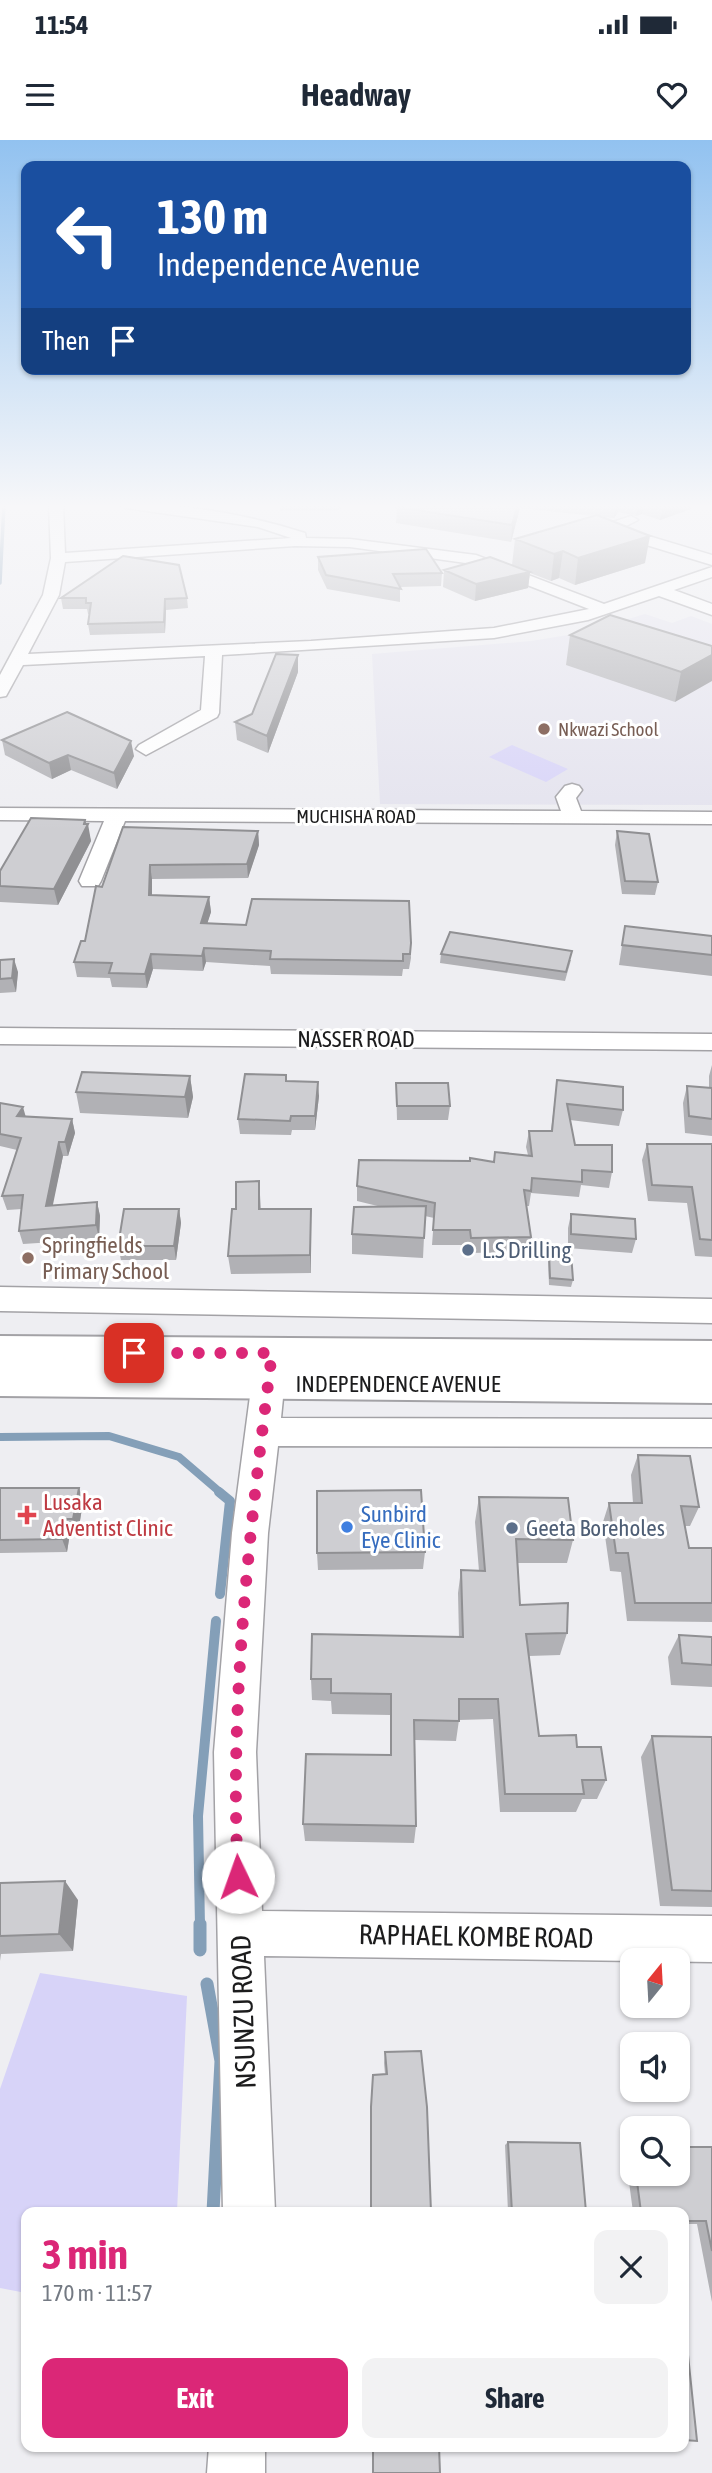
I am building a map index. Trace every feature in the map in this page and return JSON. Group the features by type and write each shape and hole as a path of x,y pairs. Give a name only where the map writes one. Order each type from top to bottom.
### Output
{"main road":[{"name":"INDEPENDENCE AVENUE","path":"0,1352 270,1368 712,1387"},
{"name":"INDEPENDENCE AVENUE","path":"0,1380 270,1368 712,1357"}],"street":[{"path":"0,692 43,613"},
{"path":"16,660 214,651 494,633 541,626 594,613"},
{"path":"146,748 210,713 214,651"},
{"path":"572,790 566,797 572,817"},
{"name":"MUCHISHA ROAD","path":"0,814 712,818"},
{"path":"90,881 117,814"},
{"name":"NASSER ROAD","path":"0,1037 712,1042"},
{"path":"0,1299 712,1311"},
{"name":"NSUNZU ROAD","path":"249,2207 234,1794 235,1752 250,1533 270,1368"},
{"path":"262,1432 712,1433"},
{"name":"RAPHAEL KOMBE ROAD","path":"241,1933 712,1939"},
{"path":"236,2473 237,2452"}],"shaded area":[{"name":"Nkwazi School","path":"645,614 672,623 691,616 712,624 712,805 380,804 372,654 531,641 581,633"},
{"path":"512,745 568,769 546,782 489,757"},
{"path":"40,1973 187,1996 177,2207 21,2207 21,2292 0,2288 0,2089"}],"building":[{"path":"90,613 164,613 164,622 88,624"},
{"path":"610,615 712,646 712,655 681,672 570,635"},
{"path":"276,654 298,655 267,736 235,722 252,714"},
{"path":"67,712 131,741 114,773 68,755 49,763 2,740"},
{"path":"31,818 85,820 84,824 88,824 54,889 0,886 0,871"},
{"path":"123,827 258,831 247,864 150,865 149,895 209,897 201,923 246,925 252,899 409,901 410,954 403,954 403,961 270,959 271,951 204,948 202,956 151,954 145,974 109,973 112,963 74,962 81,941 85,941 96,886 102,887"},
{"path":"617,831 649,834 658,882 625,881"},
{"path":"625,926 712,936 712,955 622,945"},
{"path":"450,932 572,951 566,972 441,954"},
{"path":"14,959 12,978 0,979 0,960"},
{"path":"82,1072 190,1076 185,1097 76,1092"},
{"path":"245,1074 286,1075 286,1081 318,1082 315,1116 291,1116 290,1121 238,1119"},
{"path":"557,1080 623,1087 623,1110 567,1104 575,1145 612,1145 612,1172 582,1170 582,1182 532,1178 531,1191 524,1190 531,1237 471,1238 470,1230 433,1230 435,1203 357,1186 359,1160 470,1161 470,1158 494,1162 495,1152 532,1156 529,1131 552,1131"},
{"path":"396,1083 448,1083 450,1106 397,1106"},
{"path":"687,1086 712,1088 712,1119 689,1116"},
{"path":"0,1103 23,1107 17,1116 72,1119 65,1142 59,1142 46,1206 97,1202 96,1225 19,1231 23,1195 2,1196 21,1138 0,1134"},
{"path":"647,1144 712,1144 712,1240 700,1239 692,1187 652,1185"},
{"path":"259,1181 259,1209 311,1209 310,1255 228,1256 232,1209 236,1209 236,1182"},
{"path":"426,1206 424,1238 352,1234 354,1207"},
{"path":"124,1209 179,1209 174,1246 118,1246"},
{"path":"571,1214 635,1219 636,1239 571,1234"},
{"path":"549,1252 571,1253 573,1280 550,1278"},
{"path":"638,1455 690,1456 699,1507 681,1506 689,1548 712,1548 712,1603 635,1603 628,1553 616,1553 609,1503 642,1503"},
{"path":"0,1488 79,1488 73,1519 65,1519 62,1539 0,1540"},
{"path":"421,1490 425,1552 317,1553 317,1491"},
{"path":"479,1497 568,1498 573,1540 516,1539 520,1605 568,1603 567,1633 526,1634 539,1736 576,1735 577,1747 601,1747 606,1780 582,1780 584,1794 505,1794 498,1699 459,1699 459,1721 414,1720 416,1826 303,1824 306,1754 391,1755 391,1694 331,1693 331,1679 311,1679 312,1634 463,1637 461,1570 485,1571"},
{"path":"679,1635 712,1637 712,1665 682,1663"},
{"path":"652,1736 712,1737 712,1891 672,1890"},
{"path":"65,1881 59,1934 0,1936 0,1883"},
{"path":"421,2051 427,2107 431,2207 371,2207 373,2075 387,2074 385,2052"},
{"path":"508,2142 580,2143 586,2207 512,2207"},
{"path":"690,2147 712,2147 712,2251 706,2221 689,2221 689,2207 640,2207 638,2186 690,2186"},
{"path":"689,2365 697,2441 689,2440"},
{"path":"373,2452 439,2452 440,2473 373,2473"}],"waterway":[{"path":"0,1437 109,1436 179,1457 221,1493"},
{"path":"219,1492 230,1501 220,1594"},
{"path":"200,1926 198,1816 216,1621"},
{"path":"200,1926 200,1950"},
{"path":"207,1984 221,2061 213,2207"}],"place":[{"name":"Nkwazi School","path":"544,729"},
{"name":"L.S Drilling","path":"468,1250"},
{"name":"Springfields Primary School","path":"28,1258"},
{"name":"Lusaka Adventist Clinic","path":"27,1515"},
{"name":"Sunbird Eye Clinic","path":"347,1527"},
{"name":"Geeta Boreholes","path":"512,1528"}],"route":[{"path":"134,1353 272,1353 250,1533 235,1752 238,1877"}]}
